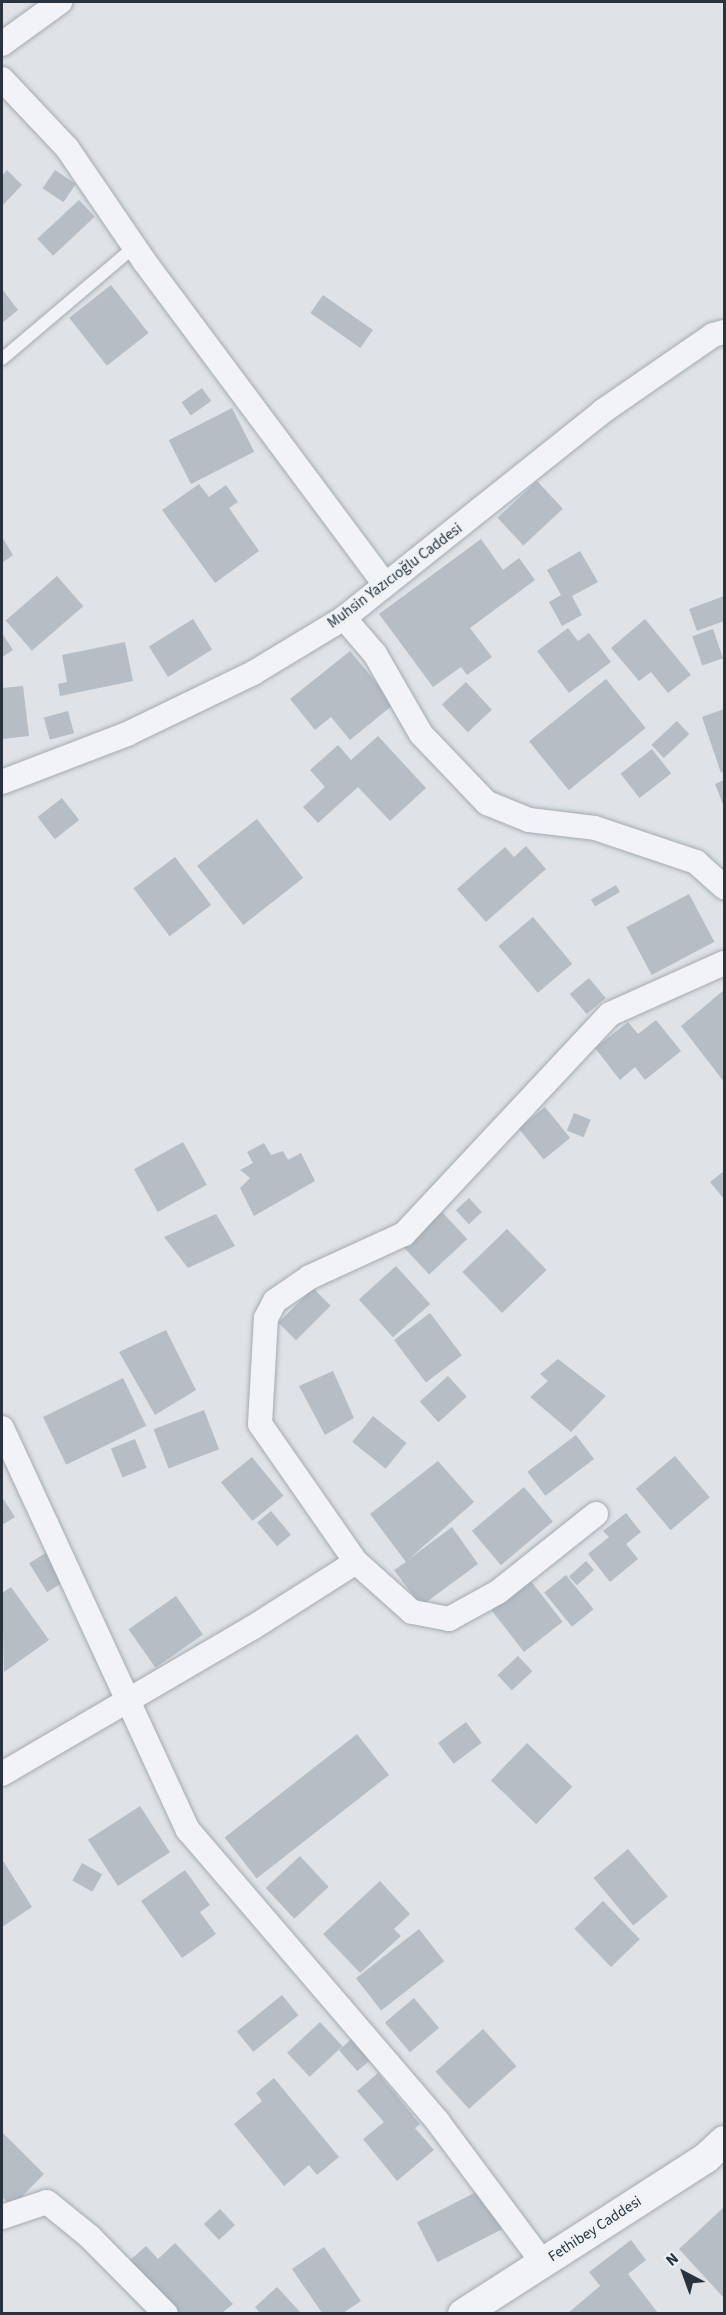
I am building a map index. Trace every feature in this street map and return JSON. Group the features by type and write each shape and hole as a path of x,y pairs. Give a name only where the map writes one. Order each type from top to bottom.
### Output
{"street":[{"path":"2,44 60,2"},
{"path":"2,79 67,148 134,247 385,584"},
{"name":"Muhsin Yazıcıoğlu Caddesi","path":"2,782 127,734 253,673 344,618 385,584 422,558 603,411 713,335 724,332"},
{"path":"344,618 375,654 421,734 487,803 529,820 595,828 696,862 724,887"},
{"path":"596,1514 498,1592 449,1619 412,1611 356,1562 260,1424 266,1318 275,1301 310,1277 404,1234 610,1014 724,963"},
{"path":"2,1428 188,1830 438,2122 543,2263"},
{"path":"2,1774 128,1701 356,1562"},
{"name":"Fethibey Caddesi","path":"463,2313 706,2158 724,2141"},
{"path":"2,2217 47,2202 90,2237 166,2313"}],"lane":[{"path":"2,359 134,247"}],"building":[{"path":"7,170 22,185 2,206 2,176"},
{"path":"55,170 76,184 63,202 43,188"},
{"path":"79,200 95,217 53,256 37,239"},
{"path":"111,285 149,333 107,366 69,318"},
{"path":"2,289 18,310 2,323"},
{"path":"323,295 373,330 360,348 310,313"},
{"path":"202,388 211,401 191,415 182,402"},
{"path":"232,408 254,452 191,484 169,440"},
{"path":"537,481 563,509 523,546 498,518"},
{"path":"199,484 209,497 226,485 238,502 229,508 259,551 215,583 162,510"},
{"path":"2,537 13,555 2,563"},
{"path":"481,539 503,570 519,558 535,580 470,628 492,657 467,675 461,667 433,687 379,614"},
{"path":"580,551 598,582 572,596 582,615 562,626 549,602 561,595 547,570"},
{"path":"57,576 83,606 32,651 6,621"},
{"path":"724,596 724,621 697,631 689,609"},
{"path":"193,619 212,650 168,677 149,647"},
{"path":"645,619 691,675 668,693 651,672 639,681 611,648"},
{"path":"568,628 578,641 589,633 611,662 569,693 537,651"},
{"path":"713,629 723,658 702,665 692,636"},
{"path":"2,633 13,650 2,657"},
{"path":"125,642 133,681 60,696 58,684 67,682 62,655"},
{"path":"350,651 394,704 350,740 331,717 315,730 290,699"},
{"path":"606,679 646,728 569,790 529,741"},
{"path":"466,682 492,710 468,732 442,705"},
{"path":"23,686 29,736 2,739 2,688"},
{"path":"724,709 724,771 721,773 702,717"},
{"path":"68,711 74,733 50,740 44,717"},
{"path":"677,721 689,734 664,758 651,745"},
{"path":"378,736 426,788 390,821 358,787 318,823 303,807 325,787 310,770 338,745 351,760"},
{"path":"652,749 671,773 640,798 620,774"},
{"path":"724,780 724,807 715,784"},
{"path":"62,798 79,820 55,839 38,817"},
{"path":"257,819 303,878 243,925 197,866"},
{"path":"526,846 546,869 486,922 457,889 505,847 514,857"},
{"path":"175,857 211,905 170,936 133,888"},
{"path":"616,885 620,892 595,906 591,900"},
{"path":"689,894 714,942 652,975 626,927"},
{"path":"533,917 572,964 538,993 499,946"},
{"path":"589,978 606,998 587,1014 570,994"},
{"path":"724,990 724,1082 681,1026"},
{"path":"656,1020 681,1051 645,1080 635,1067 620,1080 595,1048 628,1022 638,1034"},
{"path":"545,1107 570,1138 544,1159 519,1128"},
{"path":"574,1113 591,1120 584,1137 567,1131"},
{"path":"183,1142 207,1185 158,1212 134,1169"},
{"path":"264,1143 271,1155 283,1151 288,1160 301,1153 315,1181 254,1216 240,1188 250,1178 240,1170 253,1163 247,1152"},
{"path":"724,1171 724,1199 710,1182"},
{"path":"469,1198 482,1212 469,1224 456,1210"},
{"path":"442,1212 467,1239 429,1275 404,1247"},
{"path":"216,1214 235,1246 188,1268 164,1237"},
{"path":"507,1229 547,1270 502,1313 462,1272"},
{"path":"396,1266 430,1304 393,1337 359,1299"},
{"path":"313,1288 331,1306 296,1340 278,1323"},
{"path":"430,1313 462,1355 426,1382 394,1340"},
{"path":"166,1330 196,1390 155,1415 119,1352"},
{"path":"558,1359 606,1396 571,1432 530,1397 548,1381 540,1374"},
{"path":"333,1371 354,1418 325,1435 299,1386"},
{"path":"448,1376 467,1397 438,1422 420,1401"},
{"path":"123,1378 146,1426 66,1465 43,1417"},
{"path":"204,1410 219,1449 169,1469 154,1429"},
{"path":"373,1416 406,1443 386,1469 352,1442"},
{"path":"576,1435 594,1459 545,1496 527,1472"},
{"path":"135,1439 147,1468 123,1477 111,1449"},
{"path":"675,1456 710,1497 671,1530 636,1489"},
{"path":"252,1457 283,1496 252,1521 221,1482"},
{"path":"438,1461 474,1502 409,1559 452,1527 478,1564 421,1606 394,1570 406,1562 370,1514"},
{"path":"524,1487 553,1521 501,1565 472,1531"},
{"path":"2,1497 15,1517 2,1525"},
{"path":"271,1511 291,1535 277,1546 257,1523"},
{"path":"626,1513 641,1532 626,1544 638,1559 610,1582 588,1554 609,1537 603,1531"},
{"path":"52,1549 70,1578 47,1592 29,1563"},
{"path":"586,1561 594,1570 577,1585 569,1576"},
{"path":"566,1575 594,1609 572,1627 544,1593"},
{"path":"530,1580 563,1622 524,1652 491,1610"},
{"path":"11,1587 49,1640 4,1672 2,1593"},
{"path":"176,1596 203,1635 155,1668 128,1629"},
{"path":"518,1656 532,1671 512,1690 498,1675"},
{"path":"466,1722 482,1743 454,1764 438,1743"},
{"path":"357,1734 389,1775 257,1878 225,1837"},
{"path":"527,1743 572,1787 536,1824 491,1780"},
{"path":"140,1806 170,1852 118,1886 88,1840"},
{"path":"628,1849 668,1896 633,1925 594,1878"},
{"path":"300,1856 329,1887 294,1919 266,1888"},
{"path":"2,1859 32,1907 2,1927"},
{"path":"82,1863 102,1874 92,1892 72,1880"},
{"path":"185,1870 210,1905 200,1912 216,1934 182,1958 141,1901"},
{"path":"380,1881 410,1914 394,1929 401,1936 360,1973 323,1934"},
{"path":"603,1901 640,1939 611,1967 574,1929"},
{"path":"419,1929 444,1961 381,2011 356,1978"},
{"path":"282,1995 298,2015 253,2052 237,2032"},
{"path":"414,1998 439,2028 410,2052 385,2022"},
{"path":"320,2022 343,2046 310,2077 287,2053"},
{"path":"483,2029 516,2066 469,2109 435,2072"},
{"path":"354,2037 372,2058 357,2071 339,2050"},
{"path":"378,2073 420,2124 415,2128 434,2150 397,2181 363,2139 384,2122 357,2091"},
{"path":"274,2078 339,2157 317,2175 309,2165 284,2186 234,2124 262,2101 256,2093"},
{"path":"2,2132 44,2174 12,2207 2,2197"},
{"path":"482,2189 502,2229 437,2262 417,2222"},
{"path":"724,2207 724,2298 679,2249"},
{"path":"220,2209 235,2225 219,2240 204,2224"},
{"path":"631,2240 646,2260 628,2274 658,2313 568,2313 600,2286 589,2272"},
{"path":"175,2243 233,2304 222,2313 178,2313 129,2261 146,2246 158,2259"},
{"path":"324,2247 361,2301 343,2313 322,2313 292,2269"},
{"path":"277,2287 301,2313 260,2313 255,2307"}]}
